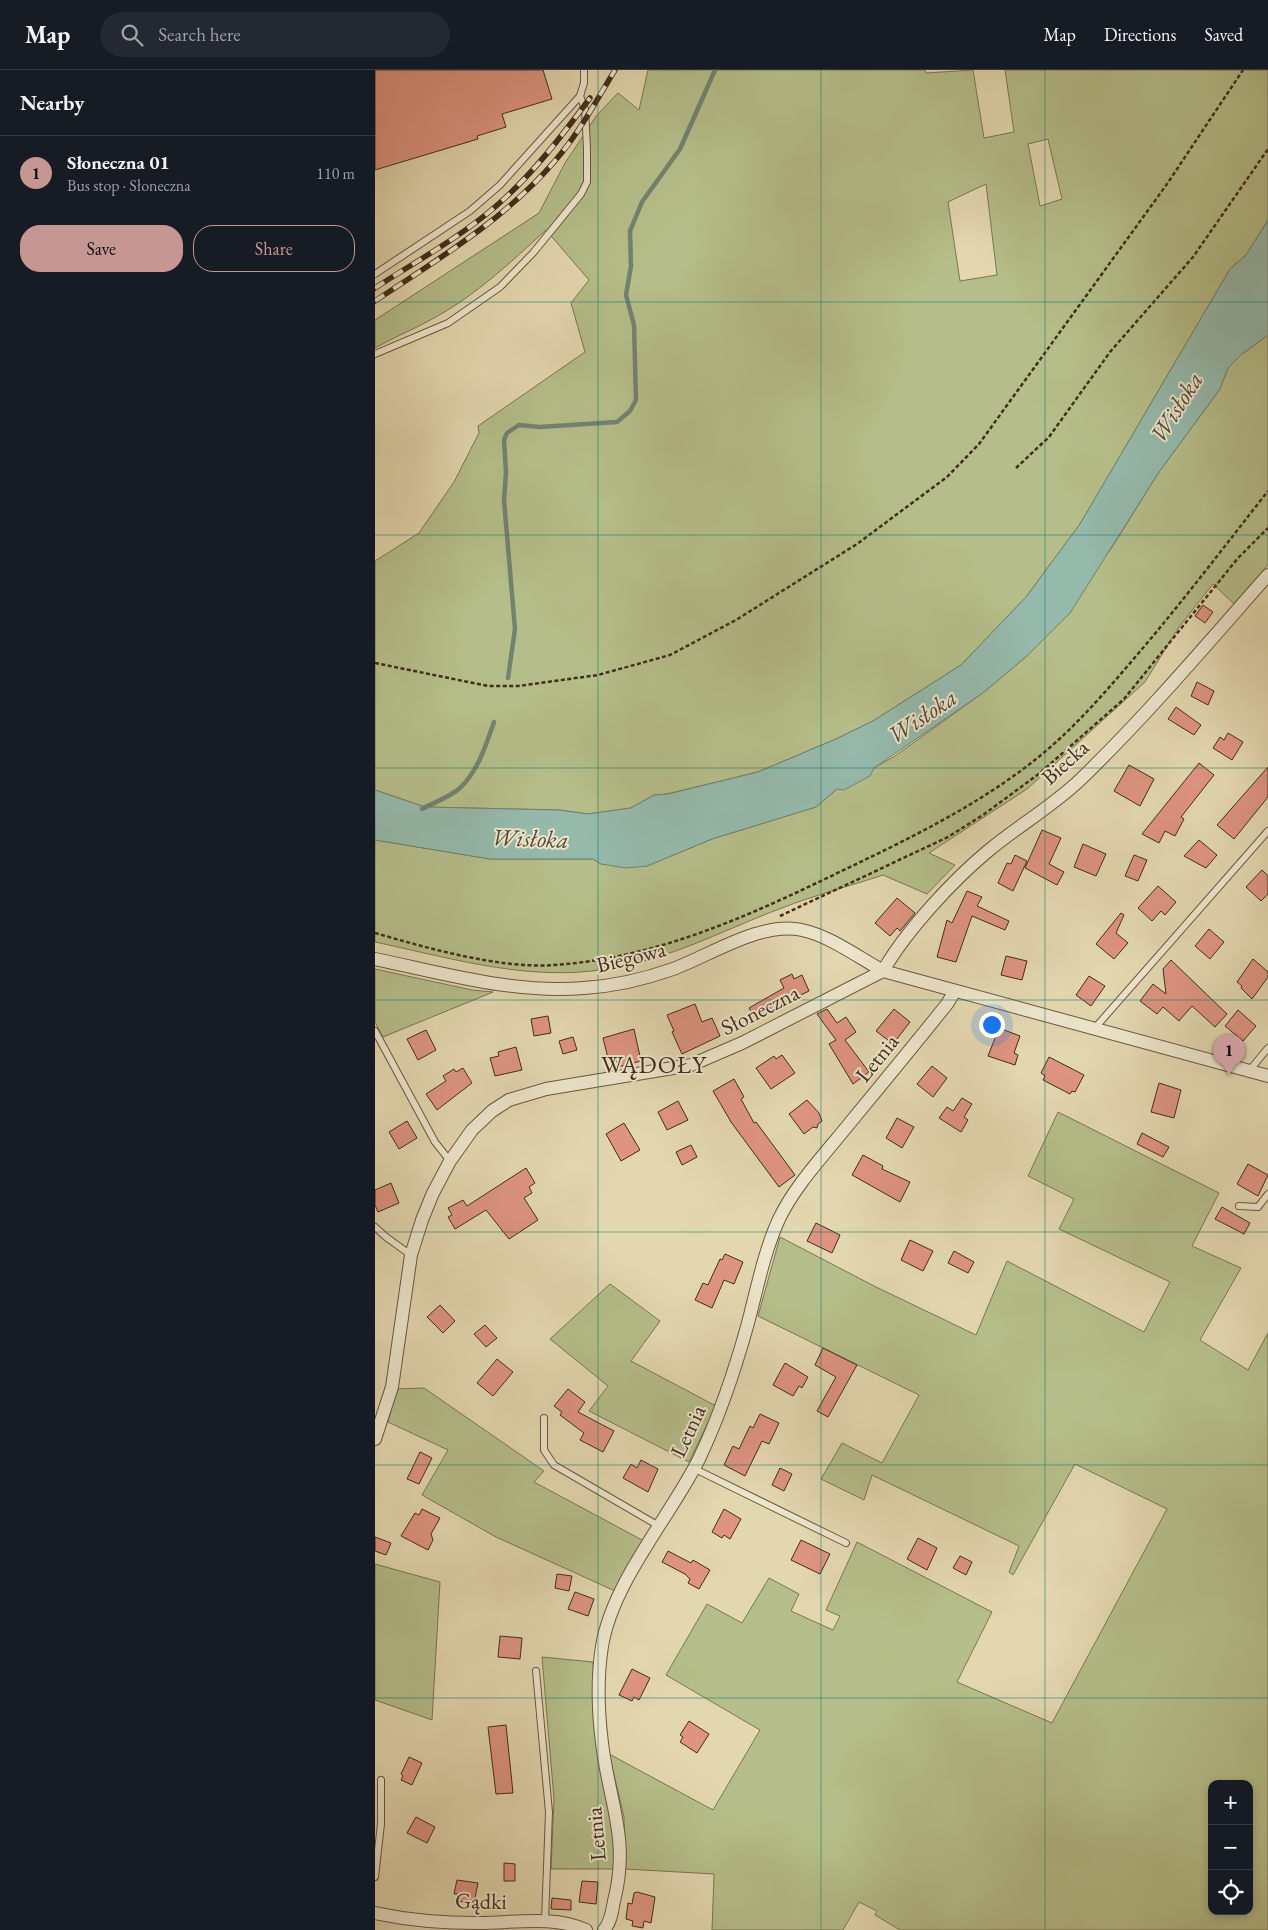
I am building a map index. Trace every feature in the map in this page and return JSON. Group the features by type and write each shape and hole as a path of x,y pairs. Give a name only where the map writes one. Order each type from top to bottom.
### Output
{"street":[{"name":"Biecka","path":"883,970 898,948 941,898 987,852 1080,780 1195,657 1268,574"},
{"name":"Biegowa","path":"375,959 513,986 578,989 605,986 654,975 757,934 786,929 814,934 883,970"},
{"path":"883,970 1093,1030 1268,1076"},
{"name":"Słoneczna","path":"375,1439 392,1387 411,1255 433,1193 450,1161 472,1130 492,1111 509,1100 546,1089 691,1065 743,1043 883,970"},
{"name":"Letnia","path":"604,1930 608,1925 616,1894 621,1858 618,1818 602,1746 599,1710 599,1665 603,1636 621,1591 693,1468 720,1413 741,1347 766,1256 779,1219 818,1162 947,1004 955,991"},
{"name":"Gądki","path":"375,1914 477,1923 545,1921 571,1924 586,1930"}],"lane":[{"path":"375,274 470,211 500,186 580,96 585,70"},
{"path":"375,354 448,324 500,287 533,253 581,194 587,182 587,148 585,109 580,96"},
{"path":"1093,1030 1268,831"},
{"path":"375,1031 435,1142 450,1161"},
{"path":"1249,1071 1268,1048"},
{"path":"1239,1206 1258,1208 1268,1194"},
{"path":"375,1227 411,1255"},
{"path":"544,1418 544,1450 554,1465 659,1526"},
{"path":"693,1468 846,1543"},
{"path":"536,1671 549,1812 545,1921"},
{"path":"375,1877 381,1824 381,1780"}],"path":[{"path":"375,663 488,686 518,686 598,675 670,654 736,620 857,544 947,476 979,444 1167,184 1243,70"},
{"path":"1016,468 1049,437 1110,352 1193,257 1268,149"},
{"path":"375,933 405,942 503,962 551,966 582,962 655,947 697,935 788,897 887,849 955,812 1006,780 1040,755 1069,729 1105,693 1268,492"},
{"path":"780,916 948,837 983,815 1040,773 1124,699 1237,558 1268,528"},
{"path":"775,916 795,917"}],"green space":[{"path":"648,70 925,70 926,73 973,70 984,138 1014,132 1005,70 1268,70 1268,220 1246,255 1230,269 1080,524 1026,597 961,665 873,721 836,739 758,772 667,794 654,795 631,808 588,814 559,810 425,807 375,790 375,561 419,533 454,482 479,433 478,426 585,352 571,303 589,280 546,230 492,278 464,299 427,322 375,348 375,320 539,213 565,163 597,115 618,93 639,110","holes":["1048,139 1062,199 1040,206 1028,144","986,184 997,275 960,281 948,202"]},
{"path":"1268,335 1268,565 1234,604 1213,584 1179,627 1145,682 1027,789 929,853 955,865 927,894 883,875 794,903 689,946 642,962 592,971 565,973 510,969 456,960 375,942 375,840 490,859 593,859 601,864 647,866 712,839 816,807 837,789 895,756 984,692 1028,655 1111,549 1159,472 1220,389 1228,368 1242,354"},
{"path":"375,969 472,990 493,992 383,1037 375,1022"},
{"path":"1058,1112 1219,1193 1192,1246 1241,1268 1200,1340 1248,1370 1268,1333 1268,1930 900,1930 875,1915 877,1911 859,1902 843,1930 712,1930 714,1874 625,1869 624,1817 609,1754 713,1810 760,1730 666,1675 707,1604 742,1623 769,1578 799,1594 791,1611 833,1630 840,1616 826,1610 857,1542 992,1612 957,1682 1052,1723 1167,1509 1075,1464 1013,1575 1009,1572 1019,1546 872,1475 864,1500 821,1479 842,1443 882,1463 919,1395 758,1316 780,1237 876,1287 976,1335 1007,1261 1144,1332 1170,1282 1059,1229 1074,1199 1028,1176"},
{"path":"610,1284 660,1321 631,1361 716,1406 689,1462 589,1411 608,1386 550,1339"},
{"path":"424,1388 544,1471 534,1482 644,1541 615,1591 496,1537 422,1495 448,1450 388,1422 396,1389"},
{"path":"375,1564 440,1582 432,1720 375,1700"},
{"path":"542,1657 593,1662 598,1748 609,1797 616,1869 551,1869 554,1799"}],"water":[{"name":"Wisłoka","path":"1268,220 1268,335 1242,354 1228,368 1220,389 1159,472 1070,613 1028,655 984,692 874,768 870,776 844,790 837,789 816,807 712,839 647,866 626,868 601,864 593,859 490,859 375,840 375,790 425,807 559,810 588,814 631,808 654,795 668,794 758,772 836,739 873,721 961,665 1026,597 1080,524 1230,269 1246,255"}],"building":[{"path":"375,70 543,70 552,99 502,114 506,127 477,136 478,139 375,170"},
{"path":"1203,605 1213,612 1205,623 1195,616"},
{"path":"1197,682 1214,691 1208,705 1191,696"},
{"path":"1176,707 1201,725 1194,735 1168,719"},
{"path":"1228,733 1243,742 1232,760 1213,748 1220,737 1224,740"},
{"path":"1199,763 1214,775 1181,817 1184,819 1175,836 1165,831 1159,843 1142,834"},
{"path":"1129,765 1154,779 1140,806 1114,791"},
{"path":"1268,767 1268,797 1234,839 1217,825"},
{"path":"1042,830 1061,838 1049,864 1064,872 1057,885 1025,868"},
{"path":"1199,840 1217,855 1206,868 1184,856"},
{"path":"1083,844 1106,854 1096,876 1074,867"},
{"path":"1015,855 1027,861 1013,891 998,883 1007,863 1011,864"},
{"path":"1134,855 1147,860 1138,881 1125,876"},
{"path":"1262,870 1268,876 1268,894 1261,901 1246,887"},
{"path":"1158,886 1176,902 1165,915 1161,911 1152,921 1138,908"},
{"path":"967,891 982,897 977,906 1009,921 1005,930 972,916 956,962 937,957 947,920 952,923"},
{"path":"897,898 915,913 900,931 897,928 890,936 875,923"},
{"path":"1121,913 1124,915 1116,933 1128,943 1114,959 1096,944"},
{"path":"1209,929 1224,942 1210,959 1195,946"},
{"path":"1006,956 1027,961 1022,980 1001,975"},
{"path":"1253,959 1268,972 1268,977 1252,999 1237,982"},
{"path":"1171,960 1227,1014 1215,1027 1192,1006 1179,1021 1163,1007 1157,1014 1140,1001 1153,984 1166,994 1163,969"},
{"path":"792,974 794,979 802,975 809,991 755,1018 749,1008 784,988 780,980"},
{"path":"1089,976 1105,986 1091,1006 1076,995"},
{"path":"695,1004 702,1022 712,1018 720,1036 682,1054 667,1015"},
{"path":"827,1009 837,1023 846,1017 856,1032 845,1040 869,1072 853,1084 829,1044 836,1040 817,1014"},
{"path":"894,1009 910,1022 893,1044 876,1031"},
{"path":"1238,1010 1256,1026 1243,1041 1225,1026"},
{"path":"548,1016 551,1033 534,1036 531,1019"},
{"path":"999,1028 1020,1036 1014,1053 1018,1055 1015,1065 988,1056"},
{"path":"634,1029 641,1061 618,1067 615,1056 608,1058 603,1038"},
{"path":"426,1030 436,1050 418,1060 407,1039"},
{"path":"573,1037 577,1050 563,1054 559,1041"},
{"path":"516,1047 522,1070 495,1076 490,1058 499,1056 498,1052"},
{"path":"782,1055 795,1073 771,1089 756,1068 774,1056 776,1059"},
{"path":"1049,1057 1084,1075 1075,1092 1072,1091 1070,1094 1043,1080 1045,1076 1041,1073"},
{"path":"932,1066 947,1078 933,1097 917,1084"},
{"path":"463,1068 472,1083 437,1110 426,1094 446,1081 443,1076 454,1069 456,1072"},
{"path":"734,1079 744,1097 741,1099 754,1123 756,1122 795,1175 779,1187 731,1122 713,1091"},
{"path":"1159,1083 1181,1090 1174,1118 1151,1112"},
{"path":"962,1098 972,1104 964,1117 968,1120 961,1132 939,1118 947,1107 953,1111"},
{"path":"807,1100 819,1113 822,1121 818,1124 817,1128 813,1127 804,1134 789,1114"},
{"path":"678,1101 688,1120 667,1130 658,1112"},
{"path":"897,1118 914,1127 902,1148 886,1138"},
{"path":"407,1121 417,1138 399,1149 389,1132"},
{"path":"624,1123 640,1150 621,1161 606,1134"},
{"path":"1142,1133 1169,1147 1163,1157 1137,1144"},
{"path":"691,1145 697,1157 682,1165 676,1152"},
{"path":"863,1155 883,1166 882,1169 910,1182 900,1202 852,1175"},
{"path":"1248,1164 1268,1175 1258,1196 1237,1184"},
{"path":"526,1168 535,1183 529,1187 532,1193 524,1198 538,1220 509,1239 486,1210 455,1229 448,1217 452,1215 448,1208 463,1200 467,1206"},
{"path":"391,1183 399,1203 378,1212 375,1205 375,1190"},
{"path":"1222,1207 1250,1223 1244,1234 1215,1219"},
{"path":"816,1223 840,1235 832,1253 807,1241"},
{"path":"910,1240 933,1251 923,1271 901,1260"},
{"path":"954,1251 974,1262 968,1273 948,1263"},
{"path":"725,1254 743,1262 734,1284 724,1280 712,1308 695,1300 703,1283 708,1285 720,1259 722,1260"},
{"path":"440,1305 455,1321 443,1333 427,1317"},
{"path":"485,1325 497,1338 486,1347 474,1334"},
{"path":"823,1348 857,1365 828,1417 817,1411 836,1377 815,1365"},
{"path":"497,1359 513,1372 493,1396 477,1383"},
{"path":"785,1363 808,1377 802,1388 799,1386 793,1396 773,1385"},
{"path":"568,1389 585,1402 578,1412 614,1431 603,1452 580,1440 584,1433 560,1415 562,1412 554,1406"},
{"path":"760,1414 779,1423 769,1444 762,1441 745,1476 724,1465 733,1446 739,1449 750,1426 753,1428"},
{"path":"420,1452 432,1458 419,1484 407,1479"},
{"path":"641,1460 658,1469 648,1492 623,1478 631,1464 637,1468"},
{"path":"780,1468 792,1474 784,1491 772,1485"},
{"path":"422,1509 440,1518 431,1534 433,1540 428,1550 401,1536 415,1513 419,1515"},
{"path":"724,1509 741,1519 730,1539 724,1535 722,1538 712,1532"},
{"path":"375,1537 391,1543 386,1555 375,1551"},
{"path":"918,1538 937,1548 927,1570 907,1559"},
{"path":"801,1540 830,1554 820,1574 791,1560"},
{"path":"668,1551 691,1563 693,1560 710,1570 699,1589 688,1583 690,1579 685,1574 662,1562"},
{"path":"960,1556 972,1562 966,1575 953,1568"},
{"path":"557,1574 572,1576 569,1591 555,1588"},
{"path":"575,1592 594,1599 588,1616 568,1609"},
{"path":"500,1636 522,1638 520,1659 498,1657"},
{"path":"632,1669 650,1678 639,1700 634,1697 632,1701 619,1695"},
{"path":"689,1721 709,1734 697,1753 680,1742 683,1737 680,1735"},
{"path":"506,1725 513,1793 496,1794 488,1727"},
{"path":"409,1757 422,1763 412,1785 401,1780 403,1776 401,1774"},
{"path":"416,1817 435,1827 427,1843 407,1833"},
{"path":"504,1863 515,1864 515,1881 504,1881"},
{"path":"457,1880 478,1883 474,1903 457,1901 458,1894 454,1894"},
{"path":"582,1881 598,1882 596,1904 579,1902"},
{"path":"637,1892 655,1897 651,1923 644,1921 643,1928 632,1926 633,1921 626,1919 628,1903 632,1904 634,1893"},
{"path":"552,1898 571,1900 571,1910 551,1909"}],"waterway":[{"path":"508,678 515,629 504,500 506,472 504,440 507,433 519,425 540,427 617,422 630,411 636,400 634,325 626,295 631,266 630,231 642,202 680,149 715,70"},
{"path":"422,809 460,788 472,774 481,757 494,722"}],"railway":[{"path":"375,301 469,238 535,183 571,141 615,70"},
{"path":"375,288 452,239 509,195 534,169 590,98"}],"place":[{"name":"Słoneczna 01","path":"1229,1075"}],"district":[{"name":"WĄDOŁY","path":"654,1064"}]}
